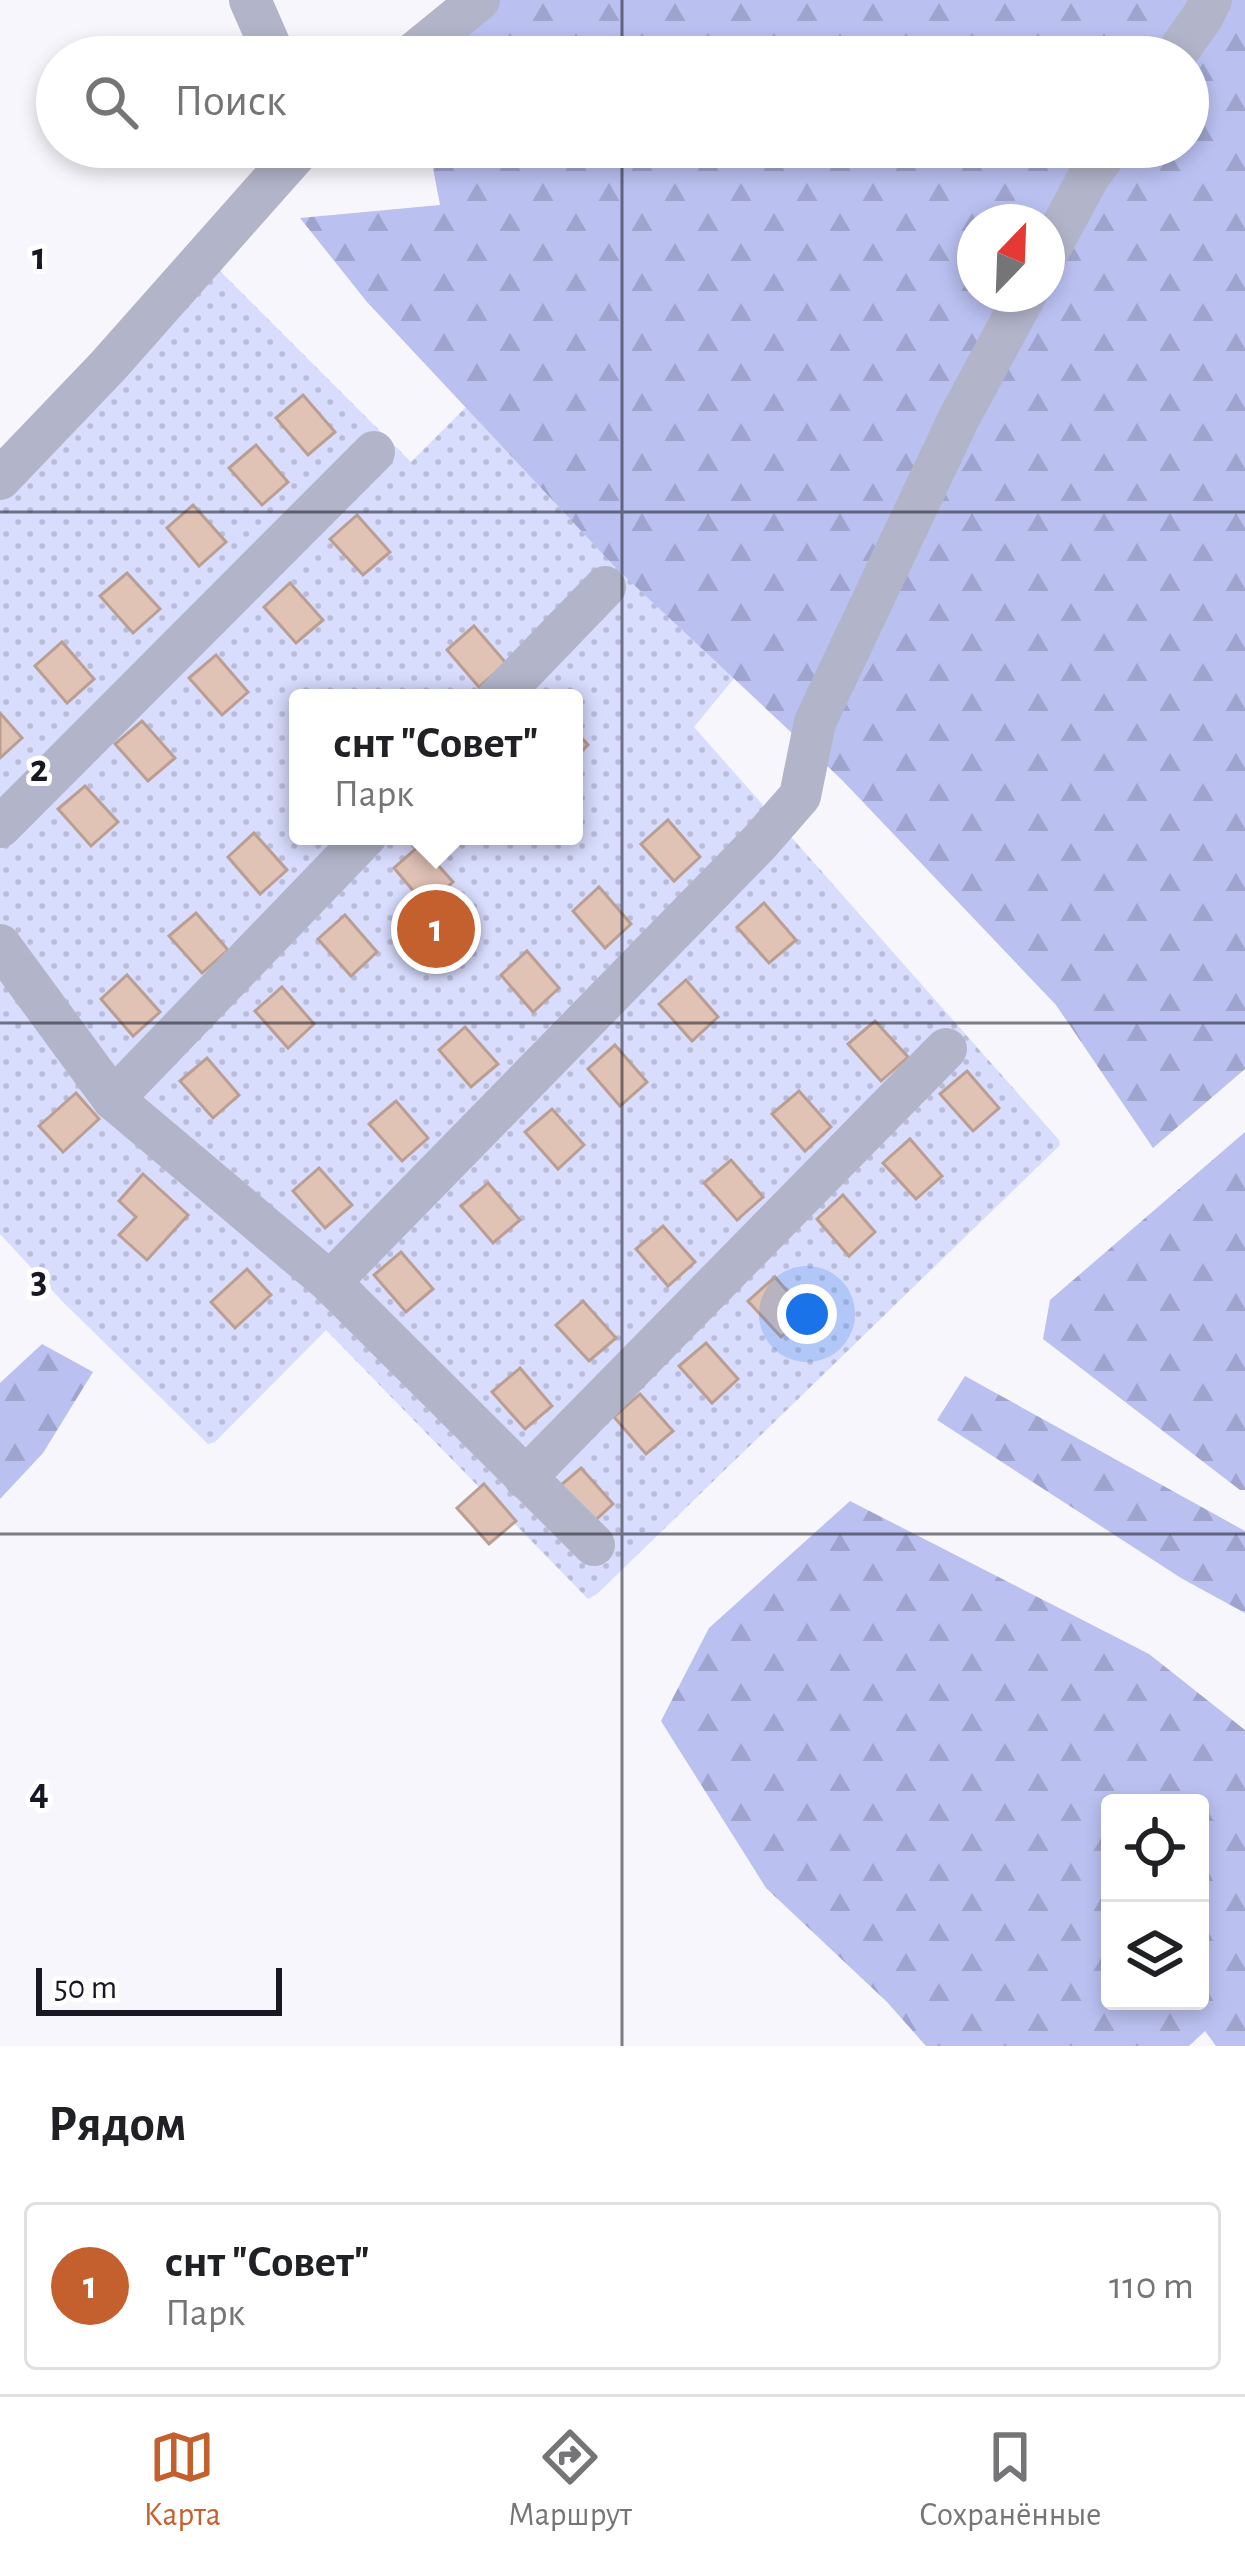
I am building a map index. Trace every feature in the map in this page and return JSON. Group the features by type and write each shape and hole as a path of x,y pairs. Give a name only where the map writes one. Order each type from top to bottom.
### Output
{"street":[{"path":"250,0 266,36"},
{"path":"435,36 479,0"},
{"path":"1189,36 1211,0"},
{"path":"0,478 108,366 283,168"},
{"path":"1065,221 1095,168"},
{"path":"330,1282 800,796 815,722 959,418 1015,312"},
{"path":"0,827 374,452"},
{"path":"507,689 605,587"},
{"path":"113,1099 357,845"},
{"path":"0,945 113,1099 330,1282 594,1545"},
{"path":"525,1478 946,1049"}],"shaded area":[{"path":"204,255 411,462 600,273 873,509 694,727 1060,1145 597,1594 588,1599 326,1330 208,1444 0,1234 0,456"}],"green space":[{"path":"457,0 1245,0 1245,1069 1153,1148 1056,1005 842,780 616,568 367,302 300,218 440,205 433,168 1209,168 1209,36 438,36"},
{"path":"1245,1132 1245,1490 1240,1490 1043,1339 1050,1300"},
{"path":"42,1344 93,1372 43,1453 0,1499 0,1383"},
{"path":"965,1376 1245,1531 1245,1613 1181,1578 937,1420"},
{"path":"850,1501 1149,1654 1245,1730 1245,2046 1216,2046 1205,2031 1189,2046 926,2046 887,2002 766,1888 661,1721 709,1628"}],"building":[{"path":"303,395 335,432 308,455 276,418"},
{"path":"256,445 288,482 262,505 229,468"},
{"path":"193,505 226,542 199,566 167,528"},
{"path":"357,515 390,552 363,575 330,539"},
{"path":"127,573 160,609 133,633 100,596"},
{"path":"290,583 323,620 296,643 264,607"},
{"path":"474,626 506,663 479,687 447,650"},
{"path":"62,642 94,679 67,703 35,666"},
{"path":"216,655 248,692 222,715 189,678"},
{"path":"0,713 22,738 0,758"},
{"path":"142,721 175,758 148,781 115,744"},
{"path":"85,786 118,822 91,846 58,809"},
{"path":"668,820 700,857 674,881 641,844"},
{"path":"254,833 287,870 260,894 228,857"},
{"path":"420,845 453,882 426,906 394,868"},
{"path":"599,887 631,924 605,948 573,911"},
{"path":"764,903 796,940 769,963 737,927"},
{"path":"196,913 228,950 202,973 169,936"},
{"path":"345,915 377,952 351,976 318,939"},
{"path":"527,951 559,988 533,1012 501,975"},
{"path":"127,975 160,1012 133,1036 101,999"},
{"path":"686,980 718,1017 692,1041 659,1004"},
{"path":"282,987 314,1024 288,1048 255,1011"},
{"path":"875,1021 908,1057 881,1081 848,1044"},
{"path":"465,1027 498,1064 471,1087 439,1050"},
{"path":"615,1045 647,1082 620,1106 588,1069"},
{"path":"207,1058 239,1095 213,1118 180,1081"},
{"path":"967,1071 999,1108 973,1131 940,1094"},
{"path":"799,1091 831,1127 805,1151 772,1114"},
{"path":"76,1093 99,1119 63,1152 39,1126"},
{"path":"396,1101 428,1138 402,1161 369,1124"},
{"path":"552,1109 584,1145 558,1169 525,1132"},
{"path":"910,1139 942,1176 916,1199 883,1163"},
{"path":"731,1160 763,1197 737,1220 704,1183"},
{"path":"319,1168 352,1205 325,1228 293,1191"},
{"path":"143,1174 188,1215 147,1260 119,1235 136,1217 119,1201"},
{"path":"488,1183 520,1220 493,1243 461,1206"},
{"path":"843,1195 875,1232 849,1256 817,1219"},
{"path":"663,1226 695,1262 668,1286 636,1249"},
{"path":"401,1252 433,1289 406,1312 374,1275"},
{"path":"247,1269 271,1295 235,1328 211,1302"},
{"path":"775,1277 807,1314 781,1337 748,1301"},
{"path":"583,1301 616,1338 589,1361 556,1325"},
{"path":"706,1343 738,1379 712,1403 679,1366"},
{"path":"520,1368 552,1406 525,1429 492,1392"},
{"path":"640,1394 673,1431 646,1454 614,1417"},
{"path":"581,1468 613,1504 587,1528 554,1491"},
{"path":"484,1484 516,1521 489,1544 457,1508"}],"place":[{"name":"снт \"Совет\"","path":"436,929"}]}
